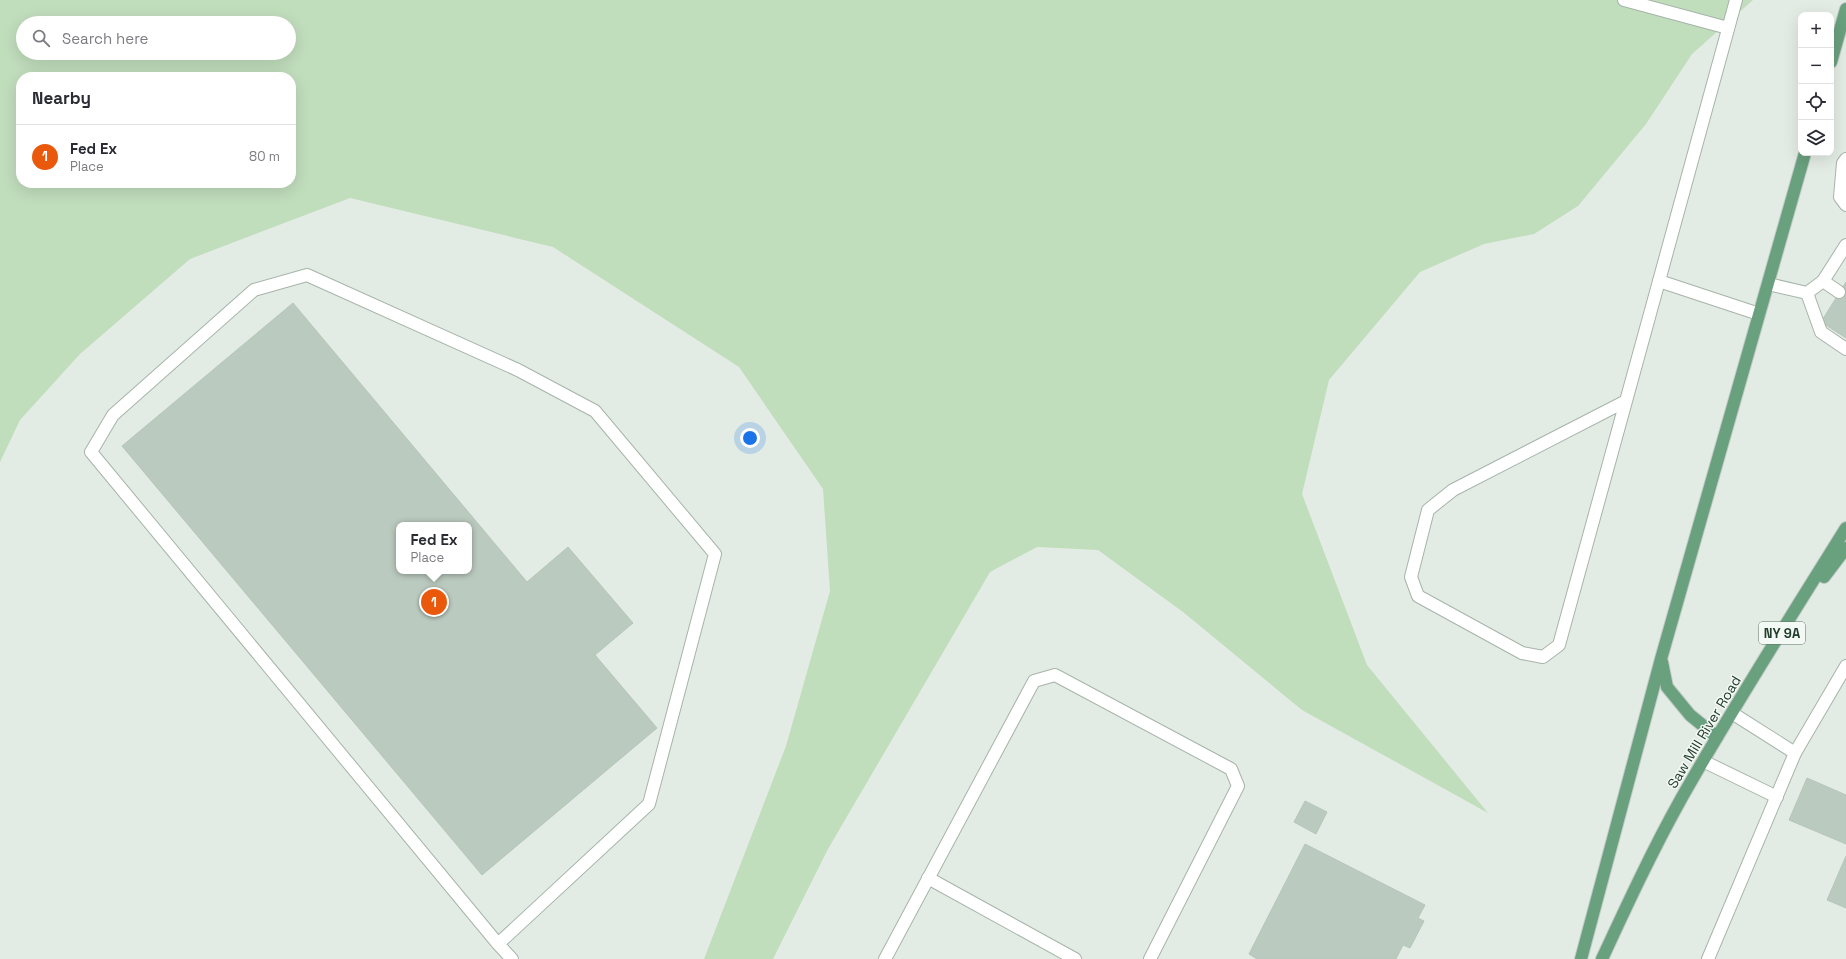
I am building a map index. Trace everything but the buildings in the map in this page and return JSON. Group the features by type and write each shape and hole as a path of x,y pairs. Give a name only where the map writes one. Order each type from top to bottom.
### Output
{"main road":[{"path":"1834,52 1846,11"},
{"path":"1581,959 1661,659 1804,156"},
{"name":"Saw Mill River Road","path":"1602,959 1655,847 1703,761 1846,528"},
{"path":"1785,627 1846,548"},
{"path":"1661,659 1667,686 1690,714 1717,737"}],"street":[{"path":"1624,0 1728,28"},
{"path":"1626,401 1453,490 1428,510 1411,577 1418,596 1522,653 1543,657 1559,645 1659,282 1736,0"},
{"path":"1846,159 1843,163 1840,197 1846,205"},
{"path":"1768,284 1807,293 1823,282 1845,250"},
{"path":"498,944 649,804 715,554 595,411 518,370 308,275 254,290 113,415 91,452 498,944 512,959"},
{"path":"1659,282 1759,314"},
{"path":"1823,282 1840,292"},
{"path":"1807,293 1821,332 1846,349"},
{"path":"1708,959 1796,753 1846,666"},
{"path":"885,959 1034,681 1055,675 1231,769 1238,786 1150,959"},
{"path":"1732,713 1796,753"},
{"path":"1703,761 1777,797"},
{"path":"928,878 1075,959"}],"green space":[{"path":"0,0 1753,0 1692,54 1646,124 1578,206 1534,234 1484,244 1420,272 1329,380 1302,494 1367,665 1488,813 1302,710 1183,612 1098,550 1037,547 990,572 828,849 773,959 704,959 786,746 830,591 823,489 739,367 553,247 350,198 190,259 80,354 20,420 0,462"}],"place":[{"name":"Fed Ex","path":"434,602"}]}
